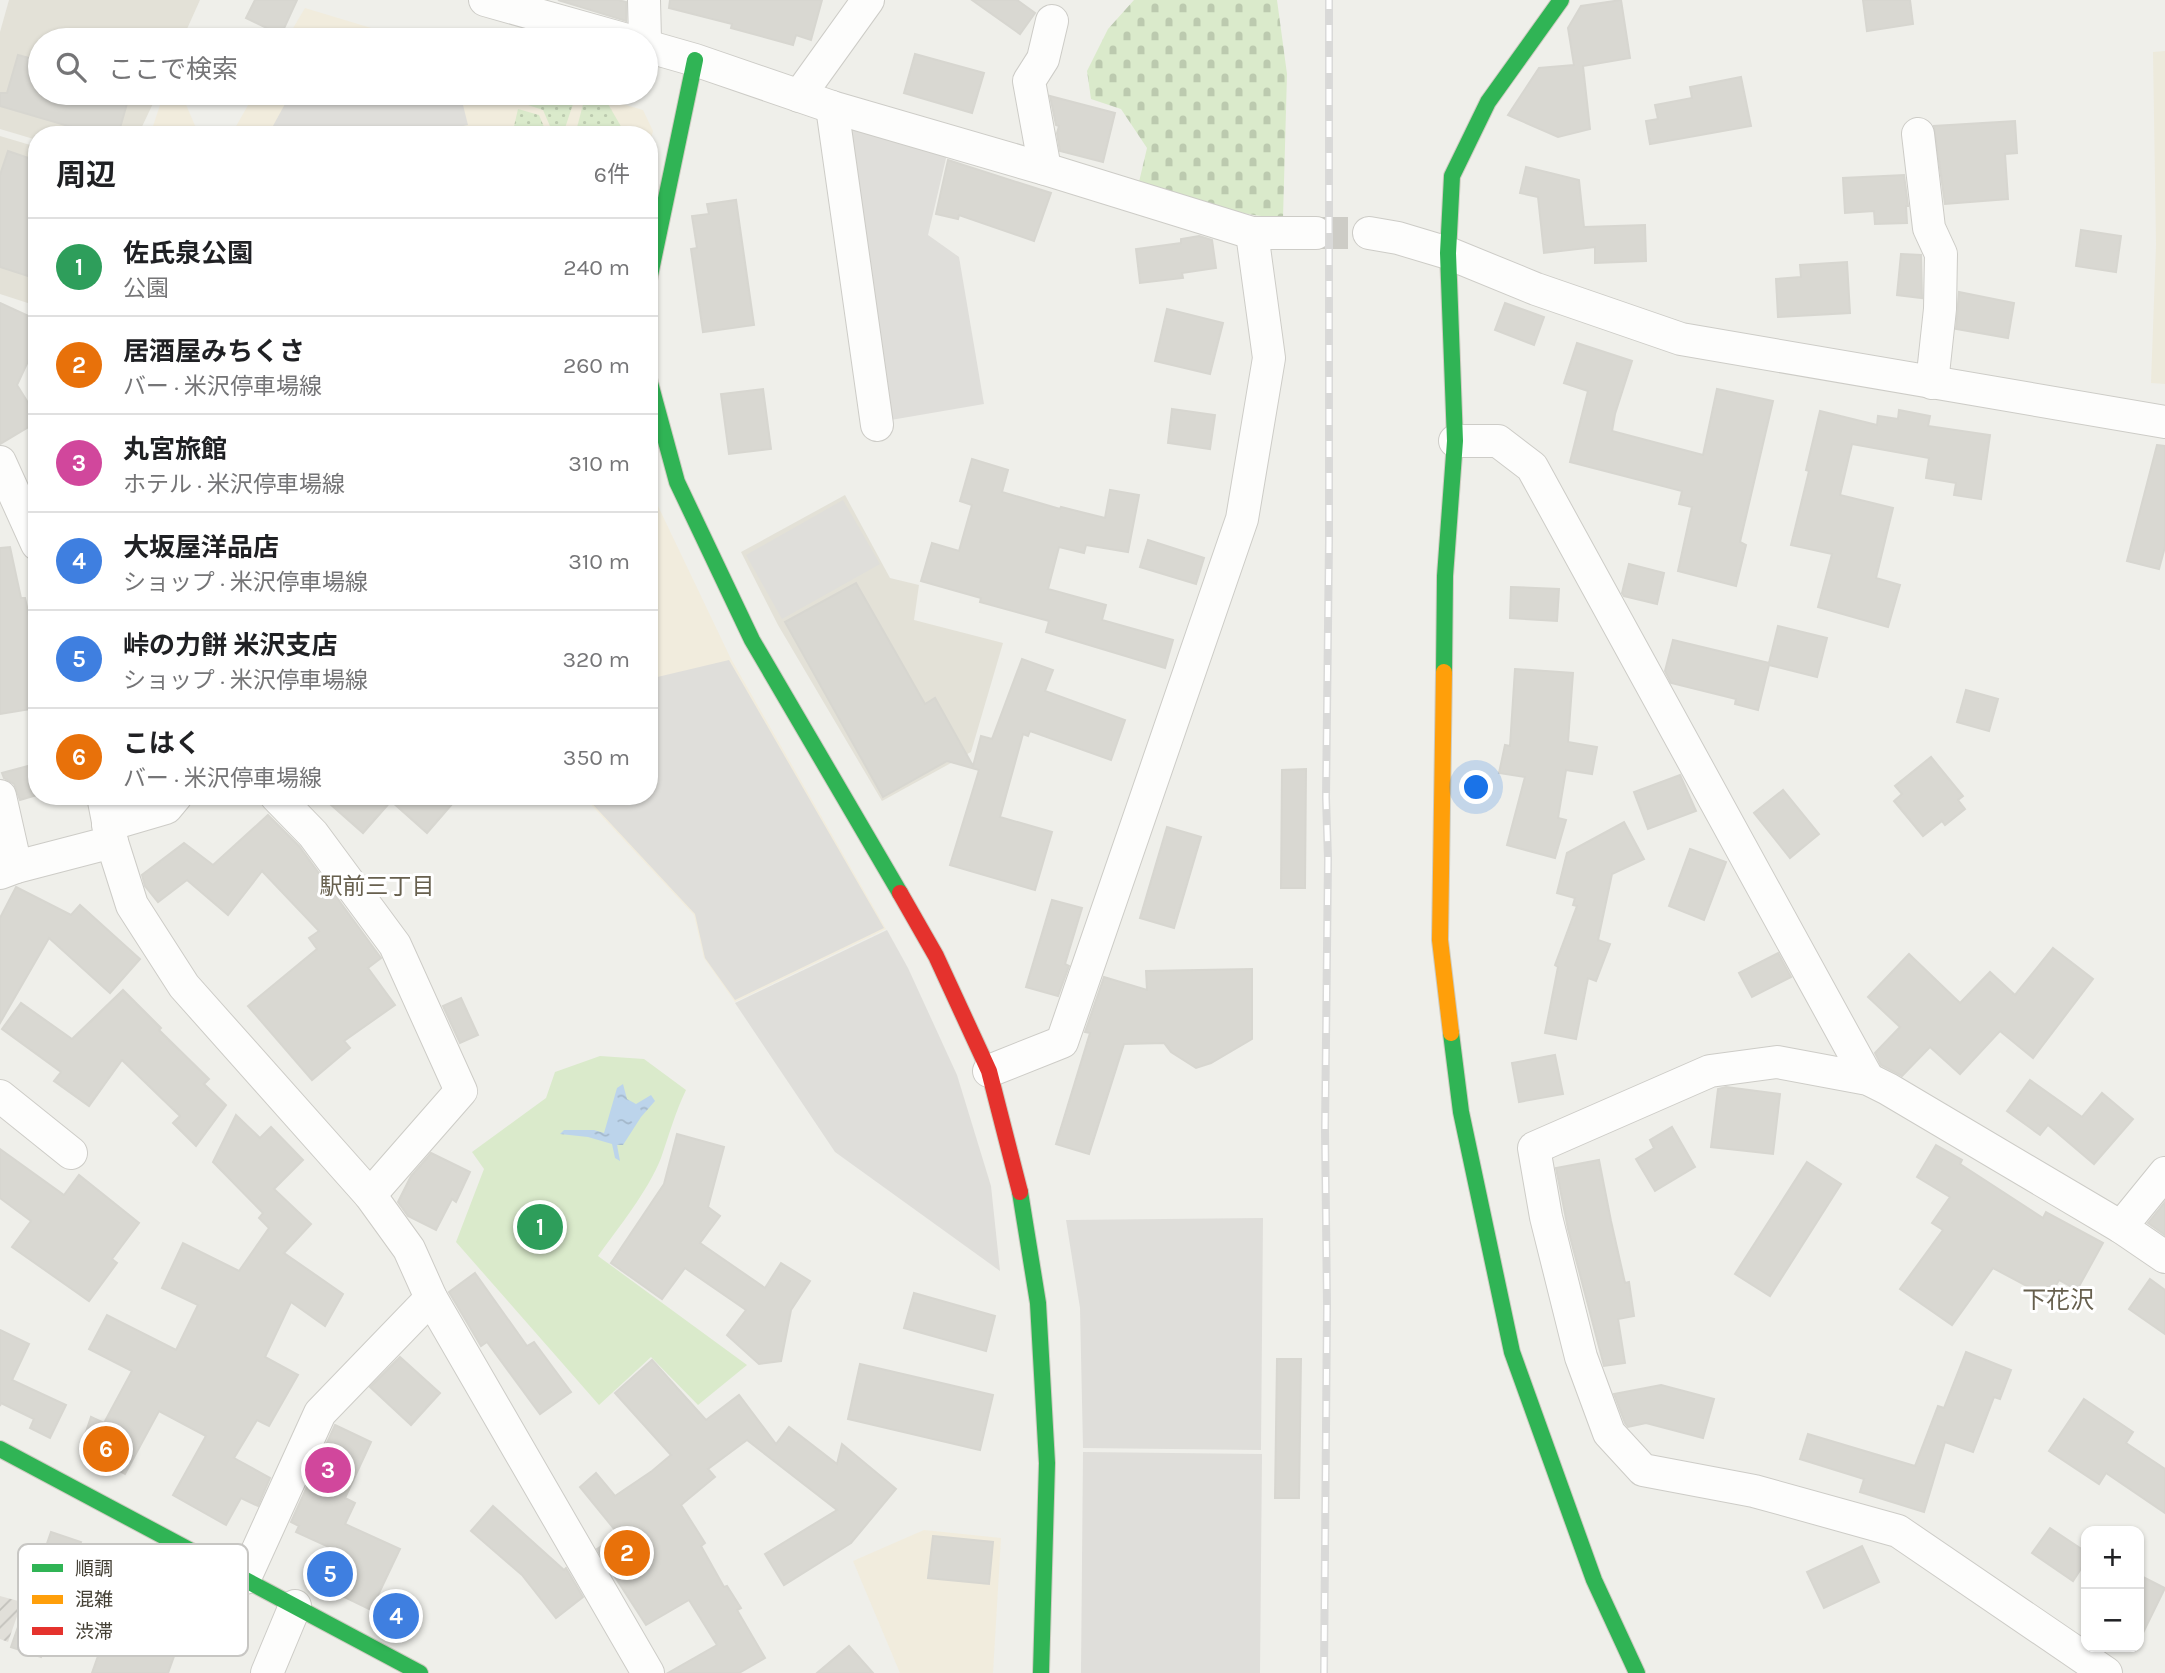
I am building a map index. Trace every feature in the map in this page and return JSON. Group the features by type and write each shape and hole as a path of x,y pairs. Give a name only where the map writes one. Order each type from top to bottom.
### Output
{"street":[{"path":"485,0 584,28"},
{"path":"644,0 645,28"},
{"path":"799,96 868,0"},
{"path":"1561,0 1488,102 1452,176 1448,253 1455,441 1445,576 1440,940 1461,1112 1512,1352 1594,1580 1637,1673"},
{"path":"1045,169 1029,81 1043,59 1052,21"},
{"path":"658,49 832,107 1252,233 1316,233"},
{"path":"658,238 695,60"},
{"path":"832,107 877,425"},
{"path":"1918,134 1929,228 1941,254 1940,309 1932,383"},
{"path":"989,1071 1062,1042 1192,657 1242,519 1269,358 1252,233"},
{"path":"1369,233 1398,238 1448,253 1536,289 1681,339 2165,422"},
{"path":"658,412 677,482 752,640 936,956 989,1071 1018,1181 1038,1303 1047,1463 1041,1673"},
{"path":"1455,441 1499,441 1532,467 1868,1079"},
{"path":"0,462 28,524"},
{"path":"0,796 8,870 108,821 166,808 168,805"},
{"path":"285,805 313,834 395,945 461,1091 370,1195"},
{"path":"108,821 132,905 184,986 370,1195 409,1249 431,1297 648,1673"},
{"path":"2106,1673 1898,1531 1754,1491 1643,1469 1609,1433 1581,1357 1546,1217 1534,1148 1710,1072 1777,1062 1868,1079 1888,1089 2121,1227 2165,1257"},
{"path":"0,1096 71,1153"},
{"path":"2121,1227 2165,1173"},
{"path":"248,1571 320,1413 431,1297"},
{"path":"0,1449 180,1544"},
{"path":"248,1580 420,1673"},
{"path":"267,1673 295,1606"}],"shaded area":[{"path":"9,0 200,0 187,28 28,28 28,105 152,105 142,126 28,126 28,137 0,129 0,32"},
{"path":"305,8 371,28 293,28"},
{"path":"2165,51 2165,384 2151,383 2156,245 2153,52"},
{"path":"160,105 186,105 195,126 153,126"},
{"path":"248,105 626,105 643,110 651,126 236,126"},
{"path":"284,105 463,105 468,125 463,126 273,126"},
{"path":"843,124 947,154 928,235 959,257 984,404 885,421"},
{"path":"0,136 28,144 28,303 0,294"},
{"path":"845,495 890,578 919,585 914,620 1003,643 971,752 882,801 778,625 741,552"},
{"path":"843,500 880,564 782,619 746,555"},
{"path":"658,506 731,659 886,929 735,1002 704,958 694,915 591,805 658,805"},
{"path":"729,660 884,928 735,1000 705,958 695,914 593,805 658,805 658,677"},
{"path":"887,930 908,968 957,1075 991,1186 1000,1271 835,1152 735,1003"},
{"path":"1263,1218 1261,1450 1083,1448 1080,1308 1066,1220"},
{"path":"1083,1452 1262,1454 1260,1673 1081,1673"},
{"path":"924,1530 1001,1538 993,1673 900,1673 853,1561"},
{"path":"0,1596 18,1601 18,1613 8,1642 0,1639"}],"green space":[{"path":"1134,0 1277,0 1287,74 1283,218 1228,210 1139,182 1147,148 1121,109 1091,99 1087,71 1108,29"},
{"path":"528,105 573,105 566,126 550,126 543,110"},
{"path":"583,105 609,105 621,126 577,126"},
{"path":"518,109 539,115 544,126 514,126"},
{"path":"600,1056 644,1059 686,1090 649,1183 598,1256 747,1365 698,1405 651,1357 599,1405 456,1242 484,1169 472,1152 546,1098 555,1072"}],"water":[{"path":"623,1084 627,1099 636,1104 651,1095 655,1101 623,1145 617,1145 620,1161 615,1158 612,1144 588,1137 560,1134 564,1130 594,1130 604,1133 617,1088"}],"building":[{"path":"255,0 297,0 284,28 267,28 246,18"},
{"path":"558,0 626,2 626,21"},
{"path":"670,0 822,0 811,40 796,35 793,45 731,28 732,24 669,8"},
{"path":"972,0 1017,0 1035,13 1020,34"},
{"path":"1621,0 1630,58 1583,66 1590,129 1558,137 1508,115 1539,68 1574,65 1568,28 1581,6"},
{"path":"1863,0 1910,0 1913,24 1867,31"},
{"path":"915,54 984,73 972,113 904,93"},
{"path":"18,55 28,58 28,105 127,105 121,126 68,126 0,106 0,93 7,93"},
{"path":"1741,77 1751,126 1650,144 1646,121 1658,119 1655,105 1692,98 1690,87"},
{"path":"1050,96 1115,113 1103,162 1060,151 1057,133 1059,126 1056,125"},
{"path":"2015,121 2017,153 2005,154 2008,199 1945,204 1934,126"},
{"path":"8,151 28,158 28,276 0,267 0,175"},
{"path":"948,160 1051,193 1034,241 959,215 958,219 936,214"},
{"path":"1526,167 1579,180 1584,227 1645,225 1646,261 1595,263 1595,247 1544,253 1538,197 1520,193"},
{"path":"1904,175 1907,223 1875,224 1874,211 1845,213 1843,178"},
{"path":"736,200 754,325 703,332 691,249 697,248 692,216 709,214 707,204"},
{"path":"2081,230 2121,236 2116,272 2076,266"},
{"path":"1199,236 1212,240 1216,268 1182,273 1183,278 1140,283 1136,249 1181,243 1181,239"},
{"path":"1901,254 1921,255 1922,298 1897,295"},
{"path":"1847,262 1850,313 1778,317 1776,279 1801,277 1800,265"},
{"path":"1959,292 2014,303 2008,338 1956,329"},
{"path":"0,303 28,316 28,361 17,385 28,403 28,427 0,444"},
{"path":"1505,303 1544,317 1534,345 1495,330"},
{"path":"1167,309 1223,323 1210,374 1155,361"},
{"path":"1577,343 1632,361 1612,431 1703,455 1717,389 1773,401 1740,542 1746,545 1736,586 1678,571 1692,507 1679,504 1682,491 1570,462 1588,391 1564,383"},
{"path":"763,389 771,449 729,454 721,394"},
{"path":"1172,409 1215,415 1210,449 1168,443"},
{"path":"1899,410 1930,416 1928,426 1990,435 1981,499 1954,495 1956,483 1926,478 1929,458 1852,444 1840,495 1893,508 1876,578 1900,585 1888,627 1818,607 1832,554 1791,545 1820,411 1877,425 1878,416 1898,419"},
{"path":"2157,445 2165,446 2165,547 2159,569 2127,561"},
{"path":"972,459 1008,470 1002,492 1060,509 1061,507 1105,518 1110,490 1139,495 1128,552 1086,545 1084,553 1059,547 1048,589 1106,605 1102,620 1173,640 1165,668 1046,632 1049,621 980,602 981,598 921,581 932,543 959,551 972,505 960,501"},
{"path":"1148,540 1204,558 1196,584 1140,567"},
{"path":"10,547 21,598 25,598 28,611 28,709 0,714 0,548"},
{"path":"1629,564 1664,573 1657,604 1624,596 1622,593"},
{"path":"856,583 925,704 935,698 973,766 981,736 992,739 1022,659 1053,670 1045,691 1125,720 1111,760 1030,731 1028,736 1023,734 1000,817 1052,832 1035,890 950,865 979,770 947,761 883,797 785,622"},
{"path":"1511,587 1559,589 1557,621 1510,618"},
{"path":"1778,626 1827,638 1817,677 1769,665 1758,710 1735,704 1736,699 1671,683 1665,671 1673,640 1769,663"},
{"path":"1515,669 1573,673 1568,742 1597,747 1592,774 1566,770 1558,818 1566,820 1555,858 1507,845 1525,777 1499,773 1505,745 1510,746"},
{"path":"1966,690 1998,699 1989,731 1957,722"},
{"path":"1931,757 1963,796 1958,800 1965,809 1945,825 1942,821 1923,836 1894,801 1902,794 1895,786"},
{"path":"28,766 28,798 20,800 14,784 4,778 2,773"},
{"path":"1306,769 1305,888 1281,888 1282,770"},
{"path":"1680,775 1696,811 1648,829 1634,792"},
{"path":"1783,790 1819,834 1790,858 1754,813"},
{"path":"331,805 388,805 363,833"},
{"path":"396,805 451,805 427,833"},
{"path":"268,815 299,846 381,958 368,968 395,1005 344,1041 350,1048 312,1080 248,1006 317,949 309,938 319,931 262,871 228,915 187,880 158,902 145,886 142,875 184,843 213,865"},
{"path":"1624,822 1644,859 1612,874 1598,940 1610,944 1596,981 1588,978 1576,1039 1545,1033 1558,967 1555,965 1577,906 1573,905 1575,898 1557,893 1567,853"},
{"path":"1167,827 1201,837 1174,928 1140,918"},
{"path":"1690,849 1726,862 1704,920 1669,906"},
{"path":"16,887 71,915 80,905 140,959 110,993 49,938 0,1023 0,918"},
{"path":"1052,900 1082,908 1065,964 1069,966 1058,996 1026,987"},
{"path":"2053,948 2093,979 2033,1058 2000,1031 1960,1074 1930,1047 1902,1076 1881,1065 1875,1053 1900,1027 1868,997 1909,954 1960,1003 1990,972 2015,995"},
{"path":"1778,953 1791,977 1752,997 1739,973"},
{"path":"1252,969 1252,1039 1211,1063 1196,1068 1171,1052 1164,1043 1124,1044 1089,1154 1056,1144 1090,1033 1085,1032 1104,977 1147,990 1146,971"},
{"path":"123,990 209,1079 204,1084 226,1105 196,1146 173,1123 180,1116 122,1060 89,1106 54,1081 61,1072 2,1029 21,1003 72,1039"},
{"path":"461,998 478,1035 460,1043 443,1006"},
{"path":"1555,1055 1563,1094 1519,1102 1512,1063"},
{"path":"2030,1080 2082,1117 2102,1093 2133,1119 2094,1164 2048,1125 2040,1135 2007,1111"},
{"path":"1726,1087 1780,1094 1773,1154 1711,1147 1718,1089"},
{"path":"236,1115 260,1138 271,1127 303,1160 274,1189 311,1224 284,1253 343,1294 325,1326 291,1302 265,1357 298,1375 269,1426 257,1420 234,1458 270,1478 258,1506 241,1498 226,1525 173,1495 206,1436 159,1411 125,1474 80,1450 91,1417 104,1423 132,1371 89,1349 107,1315 176,1350 198,1305 162,1288 183,1243 239,1271 269,1228 259,1218 263,1213 213,1162"},
{"path":"1672,1127 1695,1167 1655,1191 1636,1159 1654,1148 1650,1140"},
{"path":"677,1134 724,1147 708,1207 720,1216 700,1243 765,1288 781,1263 810,1281 791,1310 781,1361 759,1364 727,1335 746,1310 685,1268 662,1299 611,1263 664,1184"},
{"path":"1936,1145 1962,1160 1960,1164 2043,1218 2046,1212 2103,1243 2077,1290 2059,1280 2049,1298 1993,1268 1952,1325 1900,1289 1943,1230 1932,1223 1950,1197 1917,1177"},
{"path":"0,1149 64,1195 79,1175 139,1223 112,1259 117,1263 89,1301 12,1247 31,1221 0,1198"},
{"path":"431,1153 470,1172 456,1202 452,1199 436,1230 408,1216 398,1202 411,1176"},
{"path":"1599,1160 1625,1283 1629,1282 1634,1316 1618,1319 1625,1363 1604,1366 1568,1229 1556,1168"},
{"path":"1807,1162 1841,1184 1770,1296 1735,1274"},
{"path":"2165,1202 2165,1235 2148,1223"},
{"path":"475,1273 527,1346 534,1342 571,1392 540,1414 487,1342 481,1346 449,1292"},
{"path":"2150,1279 2165,1290 2165,1334 2129,1309"},
{"path":"914,1293 995,1316 986,1351 904,1328"},
{"path":"0,1330 29,1344 12,1380 66,1405 50,1438 30,1428 34,1419 1,1403 0,1406"},
{"path":"1966,1352 2011,1370 2000,1399 1994,1397 1973,1452 1945,1442 1924,1512 1860,1492 1864,1479 1800,1459 1808,1434 1915,1466 1938,1406 1944,1408"},
{"path":"400,1357 440,1393 411,1425 370,1387"},
{"path":"1277,1359 1301,1359 1299,1498 1275,1498"},
{"path":"652,1360 706,1420 739,1395 776,1444 789,1427 837,1464 842,1444 896,1489 851,1543 784,1585 765,1554 837,1510 747,1440 708,1469 715,1477 681,1505 705,1543 701,1546 724,1587 727,1586 741,1608 737,1610 765,1658 739,1673 668,1673 717,1645 689,1600 646,1625 597,1549 619,1535 580,1487 596,1473 615,1496 671,1455 615,1393"},
{"path":"860,1364 993,1395 980,1450 848,1419"},
{"path":"1661,1385 1714,1399 1703,1438 1646,1423 1628,1427 1614,1394"},
{"path":"2084,1399 2133,1432 2126,1443 2165,1469 2165,1513 2106,1473 2099,1484 2049,1451"},
{"path":"335,1425 371,1442 345,1498 355,1503 345,1524 400,1549 371,1610 332,1591 344,1565 336,1561 340,1552 296,1532 299,1526 291,1522"},
{"path":"493,1506 564,1570 566,1568 583,1597 556,1618 522,1575 471,1531"},
{"path":"2050,1528 2081,1549 2081,1569 2073,1581 2032,1553"},
{"path":"51,1532 81,1542 80,1544 47,1544"},
{"path":"933,1536 993,1542 989,1584 928,1578"},
{"path":"1862,1546 1879,1582 1824,1608 1807,1572"},
{"path":"2144,1578 2165,1588 2144,1631"},
{"path":"18,1627 18,1649 11,1647"},
{"path":"849,1646 873,1673 817,1673"},
{"path":"98,1656 174,1656 168,1673 92,1673"}],"tunnel":[{"path":"1316,233 1369,233"}],"railway":[{"path":"1324,1673 1329,0"}],"traffic: fast":[{"path":"1444,672 1445,576 1455,441 1448,253 1452,176 1488,102 1561,0"},
{"path":"658,237 695,60"},
{"path":"658,412 677,482 752,640 900,893"},
{"path":"1451,1033 1461,1112 1512,1352 1594,1580 1637,1673"},
{"path":"1020,1192 1038,1303 1047,1463 1041,1673"},
{"path":"0,1449 178,1544"},
{"path":"248,1581 420,1673"}],"traffic: slow":[{"path":"1444,672 1440,940 1451,1033"}],"traffic: jam":[{"path":"900,893 936,956 989,1071 1020,1192"}],"place":[{"name":"佐氏泉公園","path":"540,1227"},
{"name":"こはく","path":"106,1449"},
{"name":"丸宮旅館","path":"328,1470"},
{"name":"居酒屋みちくさ","path":"627,1553"},
{"name":"峠の力餅 米沢支店","path":"330,1574"},
{"name":"大坂屋洋品店","path":"396,1616"}],"district":[{"name":"駅前三丁目","path":"377,886"},
{"name":"下花沢","path":"2058,1300"}]}
